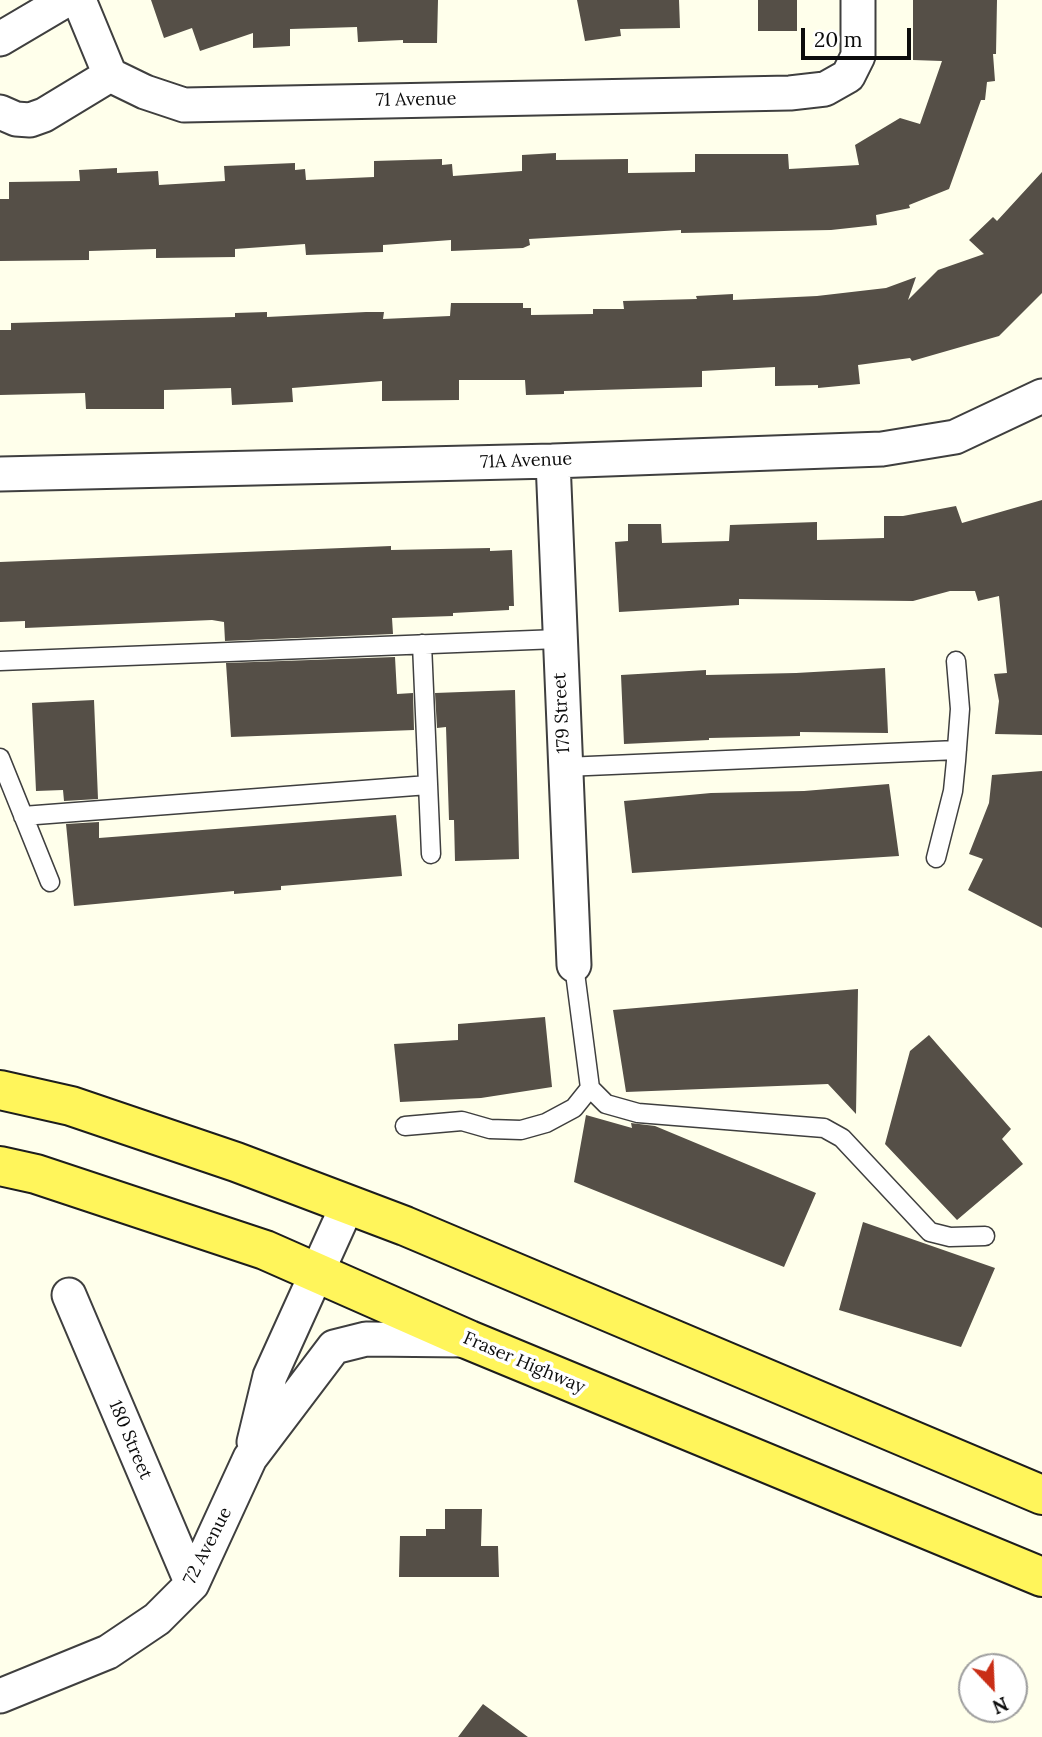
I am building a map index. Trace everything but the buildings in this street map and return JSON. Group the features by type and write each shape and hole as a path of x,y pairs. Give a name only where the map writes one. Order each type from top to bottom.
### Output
{"main road":[{"path":"0,1090 71,1107 236,1161 348,1205 1042,1495"},
{"name":"Fraser Highway","path":"0,1166 36,1174 265,1250 470,1340 1042,1577"}],"street":[{"path":"0,39 66,0"},
{"path":"0,112 16,119 30,120 44,115 110,75 79,0"},
{"name":"71 Avenue","path":"110,75 145,92 184,105 790,93 825,89 848,76 858,56 859,0"},
{"name":"71A Avenue","path":"0,474 553,461 882,449 954,437 1042,396"},
{"name":"179 Street","path":"553,461 558,639 574,965"},
{"name":"72 Avenue","path":"0,1696 108,1652 157,1619 192,1584 250,1458 270,1376 348,1205"},
{"name":"180 Street","path":"69,1295 192,1584"},
{"name":"72 Avenue","path":"250,1458 334,1347 351,1340 366,1339 470,1340"}],"lane":[{"path":"0,661 558,639"},
{"path":"422,644 431,854"},
{"path":"936,858 953,791 960,709 956,661"},
{"path":"565,767 957,750"},
{"path":"0,758 50,882"},
{"path":"23,816 428,785"},
{"path":"574,965 590,1088 606,1104 638,1113 824,1128 842,1138 930,1231 950,1237 985,1236"},
{"path":"405,1126 462,1121 489,1129 521,1130 546,1123 574,1108 590,1088"}]}
